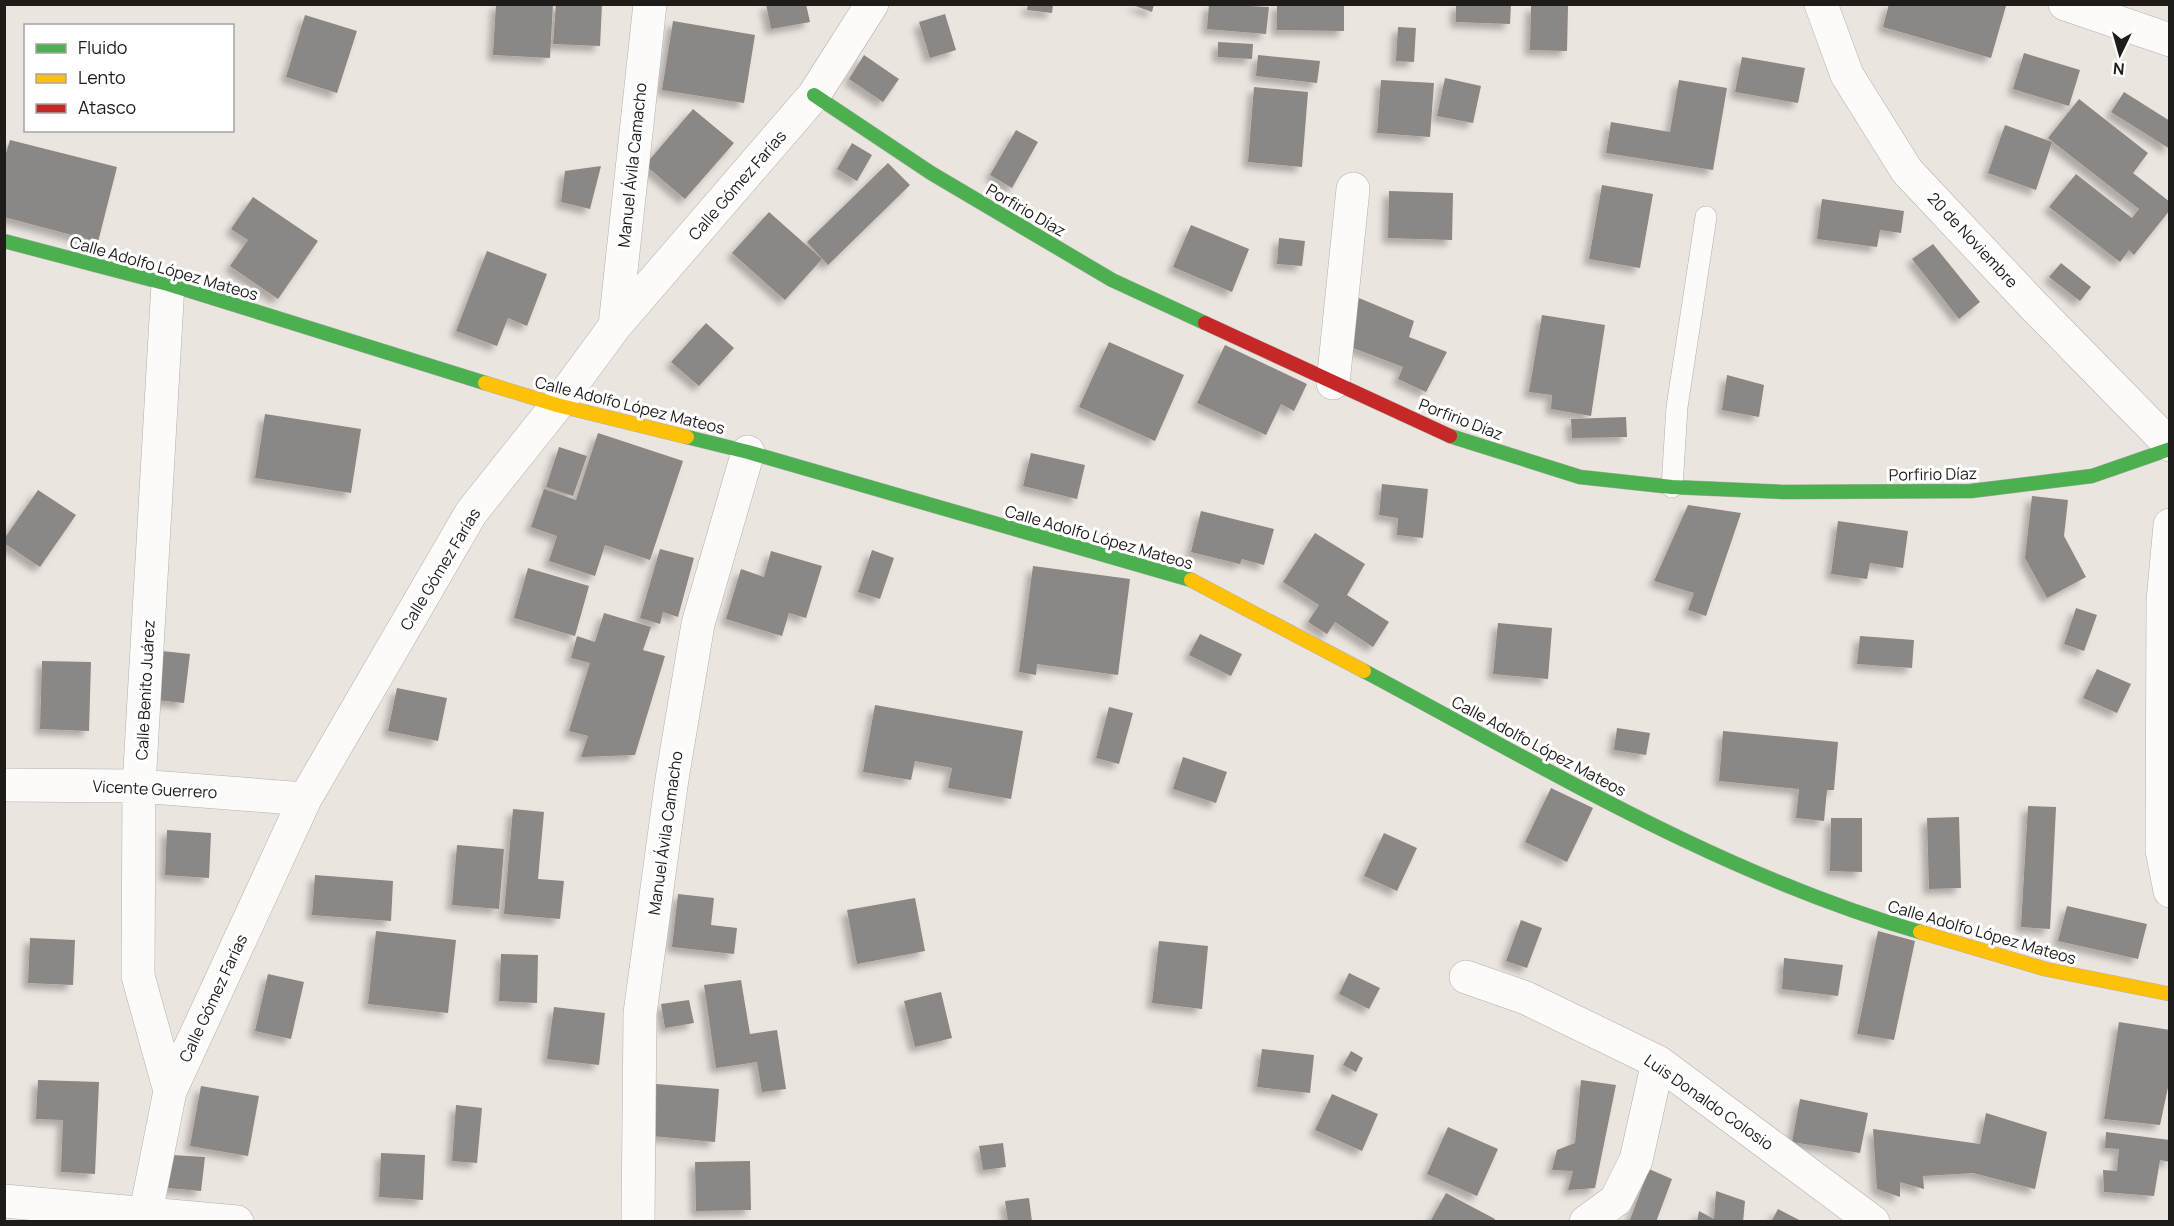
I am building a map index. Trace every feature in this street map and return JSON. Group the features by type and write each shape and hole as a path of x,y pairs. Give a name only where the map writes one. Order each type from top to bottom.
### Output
{"street":[{"name":"Manuel Ávila Camacho","path":"615,326 650,4"},
{"name":"Calle Gómez Farías","path":"131,1216 170,1091 304,799 471,513 557,405 615,326 814,95 872,4"},
{"name":"20 de Noviembre","path":"1821,4 1847,75 1907,171 2169,447"},
{"path":"2065,4 2169,40"},
{"name":"Porfirio Díaz","path":"814,95 931,173 1112,280 1453,437 1580,477 1672,487 1783,492 1971,491 2092,476 2169,447"},
{"path":"1333,383 1353,189"},
{"name":"Calle Adolfo López Mateos","path":"4,242 168,284 557,405 748,452 1192,580 1709,854 1884,922 2045,969 2169,994"},
{"name":"Calle Benito Juárez","path":"168,284 139,786 138,975 170,1091"},
{"name":"Manuel Ávila Camacho","path":"638,1221 640,1013 672,778 698,624 748,452"},
{"path":"2169,525 2163,601 2162,850 2169,891"},
{"name":"Vicente Guerrero","path":"4,784 139,786 304,799"},
{"name":"Luis Donaldo Colosio","path":"1466,977 1526,998 1658,1062 1873,1221"},
{"path":"1586,1221 1616,1200 1636,1161 1658,1062"},
{"path":"4,1201 131,1216 237,1221"}],"lane":[{"path":"1672,487 1677,407 1706,217"}],"building":[{"path":"496,4 553,4 550,58 493,55"},
{"path":"556,4 602,4 600,46 553,44"},
{"path":"766,4 806,4 810,22 771,29"},
{"path":"1028,4 1053,4 1052,13 1027,10"},
{"path":"1130,4 1154,4 1152,12"},
{"path":"1209,4 1269,7 1266,34 1207,29"},
{"path":"1277,4 1344,4 1344,31 1277,30"},
{"path":"1456,4 1511,4 1510,24 1456,22"},
{"path":"1889,4 2002,4 2006,6 1991,58 1883,27"},
{"path":"1531,6 1568,6 1567,51 1530,50"},
{"path":"945,14 956,50 930,58 919,22"},
{"path":"305,15 357,31 337,93 286,77"},
{"path":"673,21 755,35 744,103 662,90"},
{"path":"1398,27 1416,28 1414,62 1396,61"},
{"path":"1218,42 1253,44 1252,59 1218,57"},
{"path":"2024,53 2080,70 2069,106 2013,89"},
{"path":"864,55 899,79 883,102 849,79"},
{"path":"1258,55 1320,61 1317,83 1256,76"},
{"path":"1742,57 1805,68 1798,103 1735,92"},
{"path":"1445,78 1481,86 1473,123 1437,116"},
{"path":"1381,80 1434,83 1430,137 1377,133"},
{"path":"1679,80 1727,88 1713,170 1606,153 1611,122 1670,132"},
{"path":"1254,87 1308,92 1302,167 1248,162"},
{"path":"2124,92 2170,121 2170,149 2111,112"},
{"path":"2079,99 2148,153 2133,173 2170,202 2170,210 2134,255 2129,250 2120,262 2049,207 2076,174 2132,218 2139,209 2048,138"},
{"path":"693,109 734,143 685,199 645,165"},
{"path":"2005,125 2052,142 2036,190 1988,173"},
{"path":"1016,130 1038,142 1012,188 990,175"},
{"path":"10,140 117,167 98,242 4,217 4,160"},
{"path":"852,143 872,155 857,181 837,169"},
{"path":"888,163 910,185 828,265 807,242"},
{"path":"601,166 590,209 561,202 565,171"},
{"path":"1602,185 1653,194 1640,268 1589,259"},
{"path":"1389,191 1453,193 1452,240 1388,238"},
{"path":"253,197 318,241 278,299 230,266 248,240 231,229"},
{"path":"1822,199 1904,211 1901,233 1880,230 1877,247 1817,239"},
{"path":"769,212 822,259 785,300 732,253"},
{"path":"1191,225 1249,249 1232,292 1173,267"},
{"path":"1279,238 1305,241 1302,266 1277,264"},
{"path":"1933,244 1980,302 1959,319 1912,259"},
{"path":"487,251 547,274 527,326 508,318 497,346 456,331"},
{"path":"2061,263 2091,287 2080,301 2049,277"},
{"path":"1359,298 1414,321 1409,337 1447,352 1426,392 1398,379 1403,367 1340,343"},
{"path":"1542,315 1605,325 1591,416 1551,409 1552,395 1529,392"},
{"path":"706,323 734,348 699,386 671,362"},
{"path":"1109,342 1184,375 1155,441 1079,407"},
{"path":"1225,345 1307,384 1294,411 1281,404 1266,435 1197,403"},
{"path":"1727,375 1764,385 1759,417 1722,410"},
{"path":"265,414 361,429 351,493 255,478"},
{"path":"1626,417 1627,437 1572,438 1571,419"},
{"path":"598,433 683,461 650,560 605,545 595,576 549,561 557,536 531,527 544,489 576,500"},
{"path":"559,447 587,456 573,496 546,487"},
{"path":"1031,453 1085,465 1077,499 1023,486"},
{"path":"1382,484 1428,489 1423,538 1397,535 1398,518 1379,515"},
{"path":"38,490 76,515 40,567 4,543 4,539"},
{"path":"2032,496 2068,500 2064,536 2086,577 2047,598 2025,558"},
{"path":"1688,505 1741,513 1706,616 1688,610 1694,593 1654,581"},
{"path":"1201,511 1274,529 1264,565 1242,559 1240,564 1191,552"},
{"path":"1838,521 1908,531 1903,568 1870,563 1867,579 1831,574"},
{"path":"1315,533 1365,564 1347,595 1389,622 1373,647 1335,622 1327,634 1308,622 1319,605 1283,582"},
{"path":"660,549 694,558 678,617 663,612 660,624 640,618"},
{"path":"872,550 894,558 880,599 858,592"},
{"path":"771,551 822,566 806,618 789,613 782,636 726,619 741,569 764,577"},
{"path":"1033,566 1130,579 1118,675 1037,664 1036,675 1019,672"},
{"path":"528,568 589,586 575,636 514,618"},
{"path":"2076,608 2097,615 2084,651 2064,644"},
{"path":"604,613 651,627 643,650 665,656 635,755 581,757 588,736 569,731 590,663 571,658 577,636 595,642"},
{"path":"1498,623 1552,628 1548,679 1493,674"},
{"path":"1200,634 1242,654 1231,676 1189,655"},
{"path":"1860,636 1914,640 1912,668 1857,664"},
{"path":"162,651 190,654 184,703 157,700"},
{"path":"42,661 91,662 89,731 40,729"},
{"path":"2097,669 2131,684 2117,713 2083,698"},
{"path":"397,688 447,698 438,741 388,731"},
{"path":"875,705 1023,731 1011,799 948,788 952,768 915,761 911,780 863,772"},
{"path":"1109,707 1133,713 1119,764 1096,758"},
{"path":"1617,728 1650,733 1646,755 1614,750"},
{"path":"1723,731 1838,742 1834,790 1827,790 1824,821 1796,818 1799,789 1719,781"},
{"path":"1183,757 1227,772 1216,803 1173,789"},
{"path":"1551,788 1593,808 1567,862 1525,842"},
{"path":"2028,806 2056,807 2050,929 2021,927"},
{"path":"513,809 544,812 538,879 564,881 560,919 504,914"},
{"path":"1959,817 1961,888 1929,889 1927,818"},
{"path":"1831,818 1862,818 1862,872 1830,871"},
{"path":"167,830 211,833 209,878 165,875"},
{"path":"1384,833 1417,848 1397,891 1364,876"},
{"path":"457,845 504,849 499,909 452,905"},
{"path":"315,875 393,881 391,921 312,915"},
{"path":"678,894 714,898 711,925 737,928 734,954 672,947"},
{"path":"915,898 925,951 857,964 847,910"},
{"path":"2067,906 2147,924 2138,959 2058,941"},
{"path":"1521,920 1542,928 1527,968 1506,961"},
{"path":"376,931 456,940 448,1013 368,1004"},
{"path":"1878,931 1915,941 1894,1040 1857,1034"},
{"path":"30,938 75,940 73,985 28,983"},
{"path":"1159,941 1208,946 1202,1009 1152,1003"},
{"path":"501,954 538,955 537,1003 499,1001"},
{"path":"1784,958 1843,965 1838,996 1782,989"},
{"path":"1349,973 1380,988 1369,1009 1339,994"},
{"path":"268,974 304,982 291,1039 255,1031"},
{"path":"741,980 750,1034 777,1030 786,1089 762,1092 757,1062 716,1068 704,985"},
{"path":"941,992 952,1038 915,1047 904,1001"},
{"path":"689,1000 694,1023 665,1028 661,1004"},
{"path":"554,1007 605,1013 599,1065 547,1059"},
{"path":"2119,1022 2170,1030 2170,1078 2160,1125 2104,1119"},
{"path":"1262,1049 1314,1055 1310,1093 1257,1087"},
{"path":"1351,1051 1363,1058 1356,1072 1343,1065"},
{"path":"38,1080 99,1082 95,1174 61,1172 63,1120 36,1119"},
{"path":"1581,1080 1616,1085 1595,1188 1568,1190 1573,1171 1552,1170 1557,1150 1575,1143"},
{"path":"656,1084 719,1089 715,1142 652,1136"},
{"path":"201,1086 259,1096 248,1156 190,1146"},
{"path":"1332,1094 1378,1114 1362,1151 1315,1130"},
{"path":"1800,1099 1868,1113 1860,1153 1792,1142"},
{"path":"456,1105 482,1108 477,1163 452,1161"},
{"path":"1986,1113 2047,1132 2035,1189 1973,1173 1923,1176 1924,1189 1900,1182 1900,1197 1877,1189 1873,1129 1980,1144"},
{"path":"1448,1127 1498,1149 1477,1196 1427,1174"},
{"path":"2106,1132 2170,1140 2170,1162 2160,1160 2154,1196 2104,1192 2103,1170 2117,1171 2119,1149 2105,1148"},
{"path":"1003,1143 1006,1167 983,1170 979,1146"},
{"path":"381,1153 425,1155 423,1200 379,1197"},
{"path":"173,1155 205,1157 201,1191 168,1188"},
{"path":"750,1161 751,1210 696,1211 695,1162"},
{"path":"1649,1169 1672,1179 1656,1222 1633,1222 1630,1220"},
{"path":"1716,1191 1745,1201 1743,1222 1697,1222 1699,1211 1714,1219"},
{"path":"1446,1193 1495,1219 1494,1222 1430,1222"},
{"path":"1029,1198 1032,1222 1008,1222 1005,1201"},
{"path":"1778,1209 1803,1222 1771,1222"}],"traffic: fast":[{"path":"814,95 931,173 1112,280 1205,323"},
{"path":"4,241 168,284 485,383"},
{"path":"1450,436 1580,477 1672,487 1783,492 1971,491 2092,476 2170,449"},
{"path":"687,437 748,452 1191,580"},
{"path":"1364,671 1567,781 1705,850 1775,881 1920,932"}],"traffic: slow":[{"path":"485,383 557,405 687,437"},
{"path":"1191,580 1364,671"},
{"path":"1920,932 2045,969 2170,994"}],"traffic: jam":[{"path":"1205,323 1450,436"}]}
